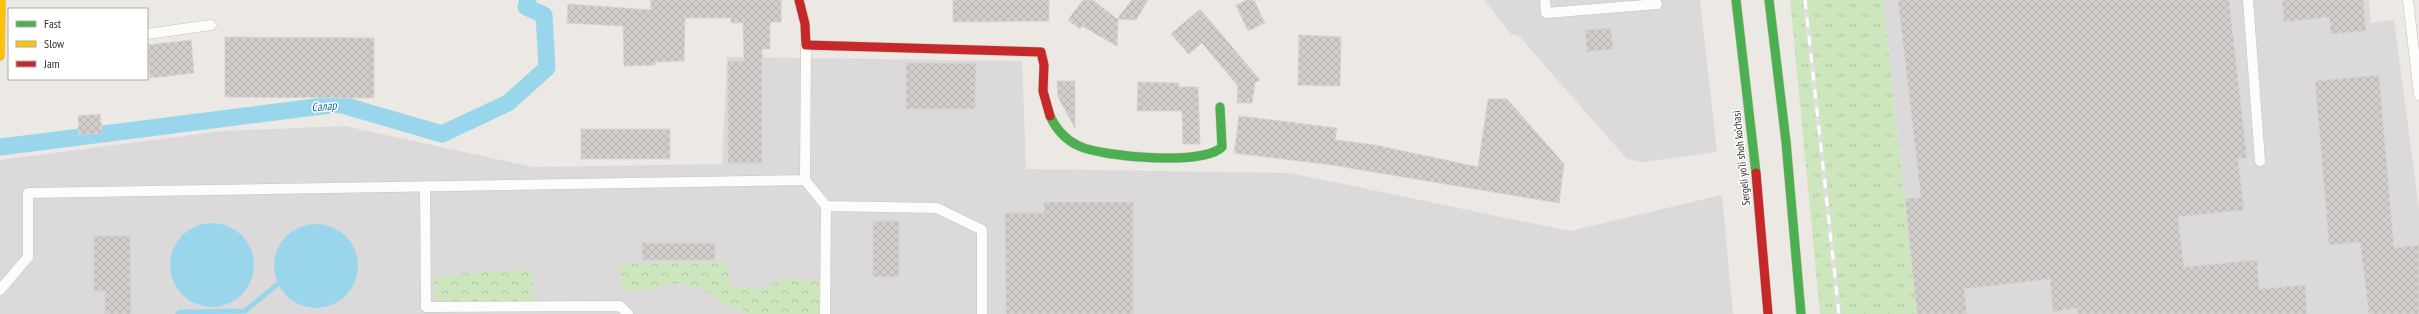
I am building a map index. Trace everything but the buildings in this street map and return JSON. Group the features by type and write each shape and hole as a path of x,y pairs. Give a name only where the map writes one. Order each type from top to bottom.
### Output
{"street":[{"path":"1,0 3,55"},
{"path":"799,0 805,24 806,45 1039,51 1042,53 1043,93 1052,121 1067,140 1091,152 1114,155 1206,156 1217,152 1222,147 1220,107"},
{"name":"Sergeli yo‘li shoh ko‘chasi","path":"1736,0 1753,145 1768,314"},
{"path":"1769,0 1786,142 1801,314"}],"lane":[{"path":"1545,0 1546,13 1657,4"},
{"path":"2248,0 2260,161"},
{"path":"2408,0 2419,95"},
{"path":"148,34 211,25"},
{"path":"806,45 805,180 826,206 825,314"},
{"path":"0,290 28,257 28,193 805,180"},
{"path":"425,186 426,307 620,306 628,314"},
{"path":"826,206 937,208 982,230 982,314"}],"shaded area":[{"path":"1484,0 1700,0 1717,152 1643,162 1627,159 1519,36 1511,34"},
{"path":"1883,0 2369,0 2371,23 2394,20 2419,209 2419,314 1917,314"},
{"path":"727,57 1022,61 1026,169 1290,173 1570,231 1722,195 1733,314 0,314 0,160 223,131 345,126 533,167 722,164"}],"green space":[{"path":"1790,0 1883,0 1917,314 1820,314"},
{"path":"726,262 730,286 760,289 784,278 820,281 820,314 746,314 744,311 725,304 702,289 674,283 648,291 623,291 620,264"},
{"path":"532,270 535,306 434,300 434,278 467,273"}],"water":[{"path":"212,223 220,224 235,230 247,242 253,257 253,273 247,288 235,300 220,306 212,307 204,306 189,300 177,288 171,273 170,265 171,257 177,242 189,230 204,224"},
{"path":"316,224 324,225 339,231 351,243 357,258 357,274 351,289 339,301 324,307 316,308 308,307 293,301 281,289 275,274 274,266 275,258 281,243 293,231 308,225"}],"waterway":[{"name":"Салар","path":"0,147 339,104 442,134 508,103 547,68 544,15 526,7 528,0"},
{"path":"178,314 181,312 245,311 278,284"}],"railway":[{"path":"1805,0 1839,314"}],"traffic: fast":[{"path":"1736,0 1756,173"},
{"path":"1769,0 1786,142 1801,314"},
{"path":"1050,116 1062,134 1079,146 1091,150 1130,156 1175,158 1211,153 1222,147 1220,107"}],"traffic: slow":[{"path":"0,56 1,0"}],"traffic: jam":[{"path":"799,0 805,24 806,45 1041,52 1044,65 1043,91 1050,116"},
{"path":"1756,173 1768,314"}]}
